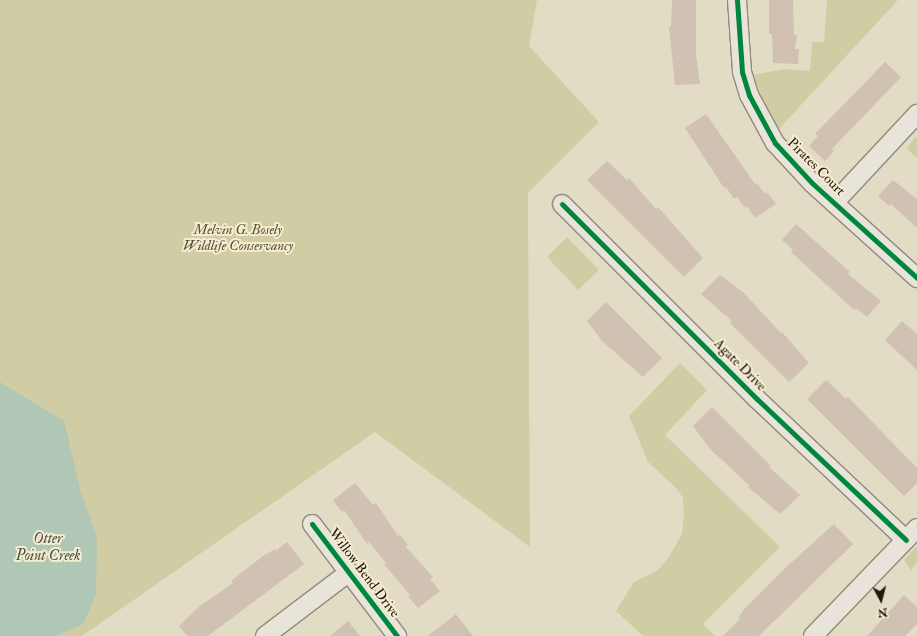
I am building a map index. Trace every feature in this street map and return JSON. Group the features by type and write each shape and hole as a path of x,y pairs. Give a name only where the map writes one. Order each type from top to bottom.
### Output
{"street":[{"name":"Pirates Court","path":"737,0 739,58 749,95 760,120 795,167 917,278"},
{"path":"834,203 917,114"},
{"name":"Agate Drive","path":"562,204 758,399 911,534"},
{"name":"Willow Bend Drive","path":"312,524 397,636"},
{"path":"814,636 911,534"},
{"path":"265,636 348,573"}],"green space":[{"name":"Melvin G. Bosely Wildlife Conservancy","path":"0,0 537,0 529,46 599,122 528,193 530,547 375,432 82,636 0,636"},
{"path":"827,0 898,0 778,130 765,106 753,75 785,69 810,71 812,42 824,42"},
{"path":"915,137 917,138 917,158 907,149"},
{"path":"567,237 599,270 578,290 547,257"},
{"path":"680,363 707,390 665,435 780,547 703,624 715,636 643,636 616,611 634,582 658,570 669,557 682,534 684,514 683,498 677,489 648,462 629,416"},
{"path":"917,546 917,563 911,570 904,560"}],"water":[{"name":"Otter Point Creek","path":"0,382 64,421 81,492 97,538 96,595 83,624 56,636 0,636"}],"building":[{"path":"672,0 696,0 696,55 700,84 675,85 669,27 671,27"},
{"path":"769,0 793,0 794,35 797,35 795,49 799,49 798,64 773,63 772,34 769,34"},
{"path":"885,62 901,77 832,149 834,151 825,161 809,146 818,136 815,134"},
{"path":"706,114 755,184 757,183 765,194 767,192 776,204 755,218 747,206 745,208 737,197 734,199 726,187 724,188 685,128"},
{"path":"607,161 627,180 629,178 656,209 658,207 703,258 684,277 587,180"},
{"path":"893,180 917,199 917,228 891,204 889,206 878,196"},
{"path":"796,224 850,272 848,274 881,301 867,317 856,308 854,310 791,252 793,250 782,240"},
{"path":"720,275 743,292 781,333 782,332 809,363 789,382 730,323 732,321 701,294"},
{"path":"606,302 662,358 643,377 603,342 587,321"},
{"path":"902,321 917,334 917,370 885,340"},
{"path":"826,380 846,399 848,397 917,468 917,483 904,496 807,399"},
{"path":"712,407 771,466 769,467 800,495 780,514 748,487 750,486 710,449 693,426"},
{"path":"355,483 373,505 376,503 398,536 400,535 408,545 406,547 433,577 430,579 440,591 418,608 408,596 410,595 384,564 386,563 369,542 367,544 344,510 342,512 333,500"},
{"path":"834,524 853,544 759,636 723,636 740,619 738,618 746,607 783,570"},
{"path":"287,542 304,564 208,636 187,636 179,626 200,606 233,583 231,581 263,556 275,549 276,551"},
{"path":"904,595 917,607 917,624 905,636 867,636"},
{"path":"456,614 473,636 428,636"},
{"path":"348,621 360,636 330,636"}],"cycle path":[{"path":"737,0 742,72 749,95 775,143 812,183 917,278"},
{"path":"562,204 757,399 906,540"},
{"path":"312,524 397,636"}]}
